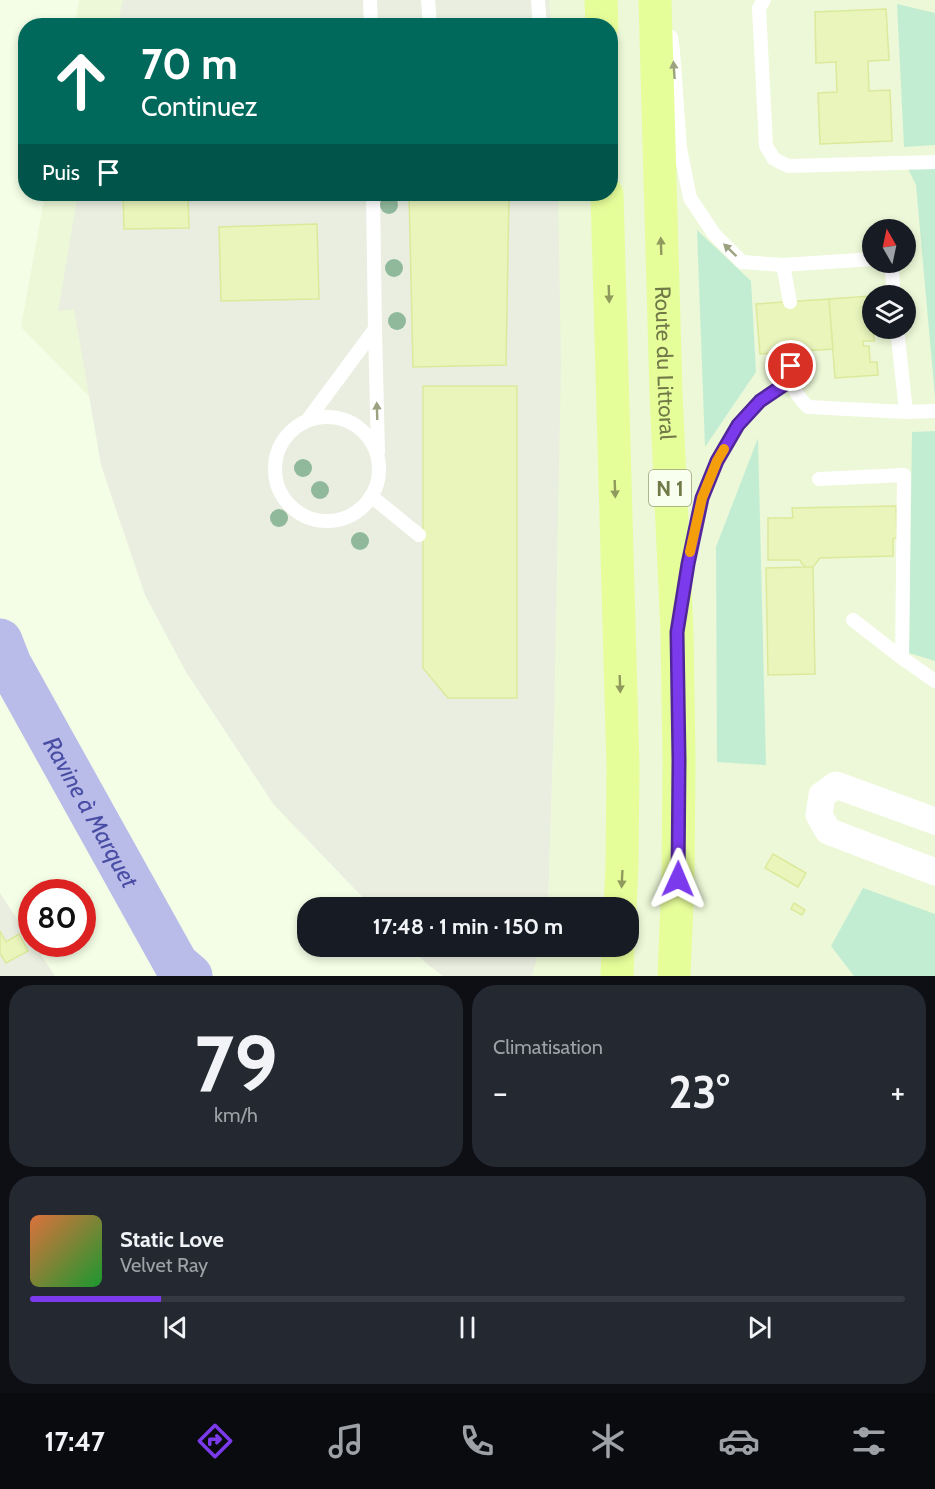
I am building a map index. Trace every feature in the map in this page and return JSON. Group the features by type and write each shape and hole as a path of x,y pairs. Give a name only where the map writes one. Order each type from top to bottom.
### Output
{"highway":[{"path":"601,0 602,18"},
{"name":"Route du Littoral","path":"654,0 665,381 677,632 679,855 674,976"},
{"name":"N 1","path":"607,201 623,767 621,897"},
{"path":"617,976 618,957"}],"street":[{"path":"935,821 836,785 822,795 819,815 828,831 935,872"}],"lane":[{"path":"370,0 371,18"},
{"path":"428,0 429,18"},
{"path":"538,0 539,18"},
{"path":"664,0 673,51 680,148 690,198 714,234 742,262 783,266 862,261"},
{"path":"764,0 759,8 766,146 774,159 788,166 935,162"},
{"path":"373,201 379,470 377,483 371,496 359,509 344,518 326,521 308,518 293,509 282,495 275,479 275,461 280,444 292,430 307,421 323,417 340,419 356,426 368,438 376,453 379,470"},
{"path":"783,266 790,302"},
{"path":"307,421 375,329"},
{"path":"898,339 906,412"},
{"path":"791,352 791,380 798,396 808,406 906,412 935,411"},
{"path":"677,632 702,498 717,461 738,425 760,401 791,380"},
{"path":"819,479 904,475 902,658"},
{"path":"371,496 419,536"},
{"path":"853,620 935,681"}],"shaded area":[{"path":"79,0 935,0 935,976 532,976 537,957 639,957 639,897 548,897 554,721 396,709 21,327 44,201 618,201 618,18 76,18"},
{"path":"123,0 549,0 550,18 119,18"},
{"path":"897,4 935,13 935,145 904,147"},
{"path":"935,164 935,397 916,185 906,165"},
{"path":"77,201 558,201 561,364 548,897 362,897 274,805 186,672 145,595 101,465 74,309 58,311"},
{"path":"697,230 751,281 756,372 705,447"},
{"path":"935,431 935,661 909,653 912,432"},
{"path":"758,438 766,765 717,762 716,547"},
{"path":"863,888 935,914 935,976 854,976 831,946"},
{"path":"0,893 18,920 18,957 43,957 55,976 0,976"},
{"path":"420,957 537,957 532,976 443,976"}],"building":[{"path":"886,9 889,60 868,61 869,91 890,90 892,141 820,144 818,93 837,92 836,62 816,63 815,12"},
{"path":"123,201 188,201 189,228 124,229"},
{"path":"409,201 509,201 506,365 413,367"},
{"path":"317,224 319,299 221,301 219,227"},
{"path":"862,297 862,339 874,339 874,341 863,341 863,346 869,346 870,362 877,362 878,375 835,378 829,299"},
{"path":"829,299 833,349 760,354 756,304"},
{"path":"423,386 517,386 517,698 448,698 423,668"},
{"path":"896,506 897,537 893,539 893,556 820,558 813,567 806,567 800,560 768,560 768,518 793,518 792,508"},
{"path":"813,567 815,674 768,675 766,568"},
{"path":"773,854 806,873 798,887 765,868"},
{"path":"794,903 805,910 802,915 791,909"},
{"path":"0,931 6,942 18,935 18,956 6,963 0,953"}],"waterway":[{"name":"Ravine à Marquet","path":"0,641 9,664 176,964 190,976"}],"slow traffic":[{"path":"690,552 702,498 724,449"}],"route":[{"path":"678,879 677,632 702,498 717,461 738,425 760,401 791,380 791,366"}]}
